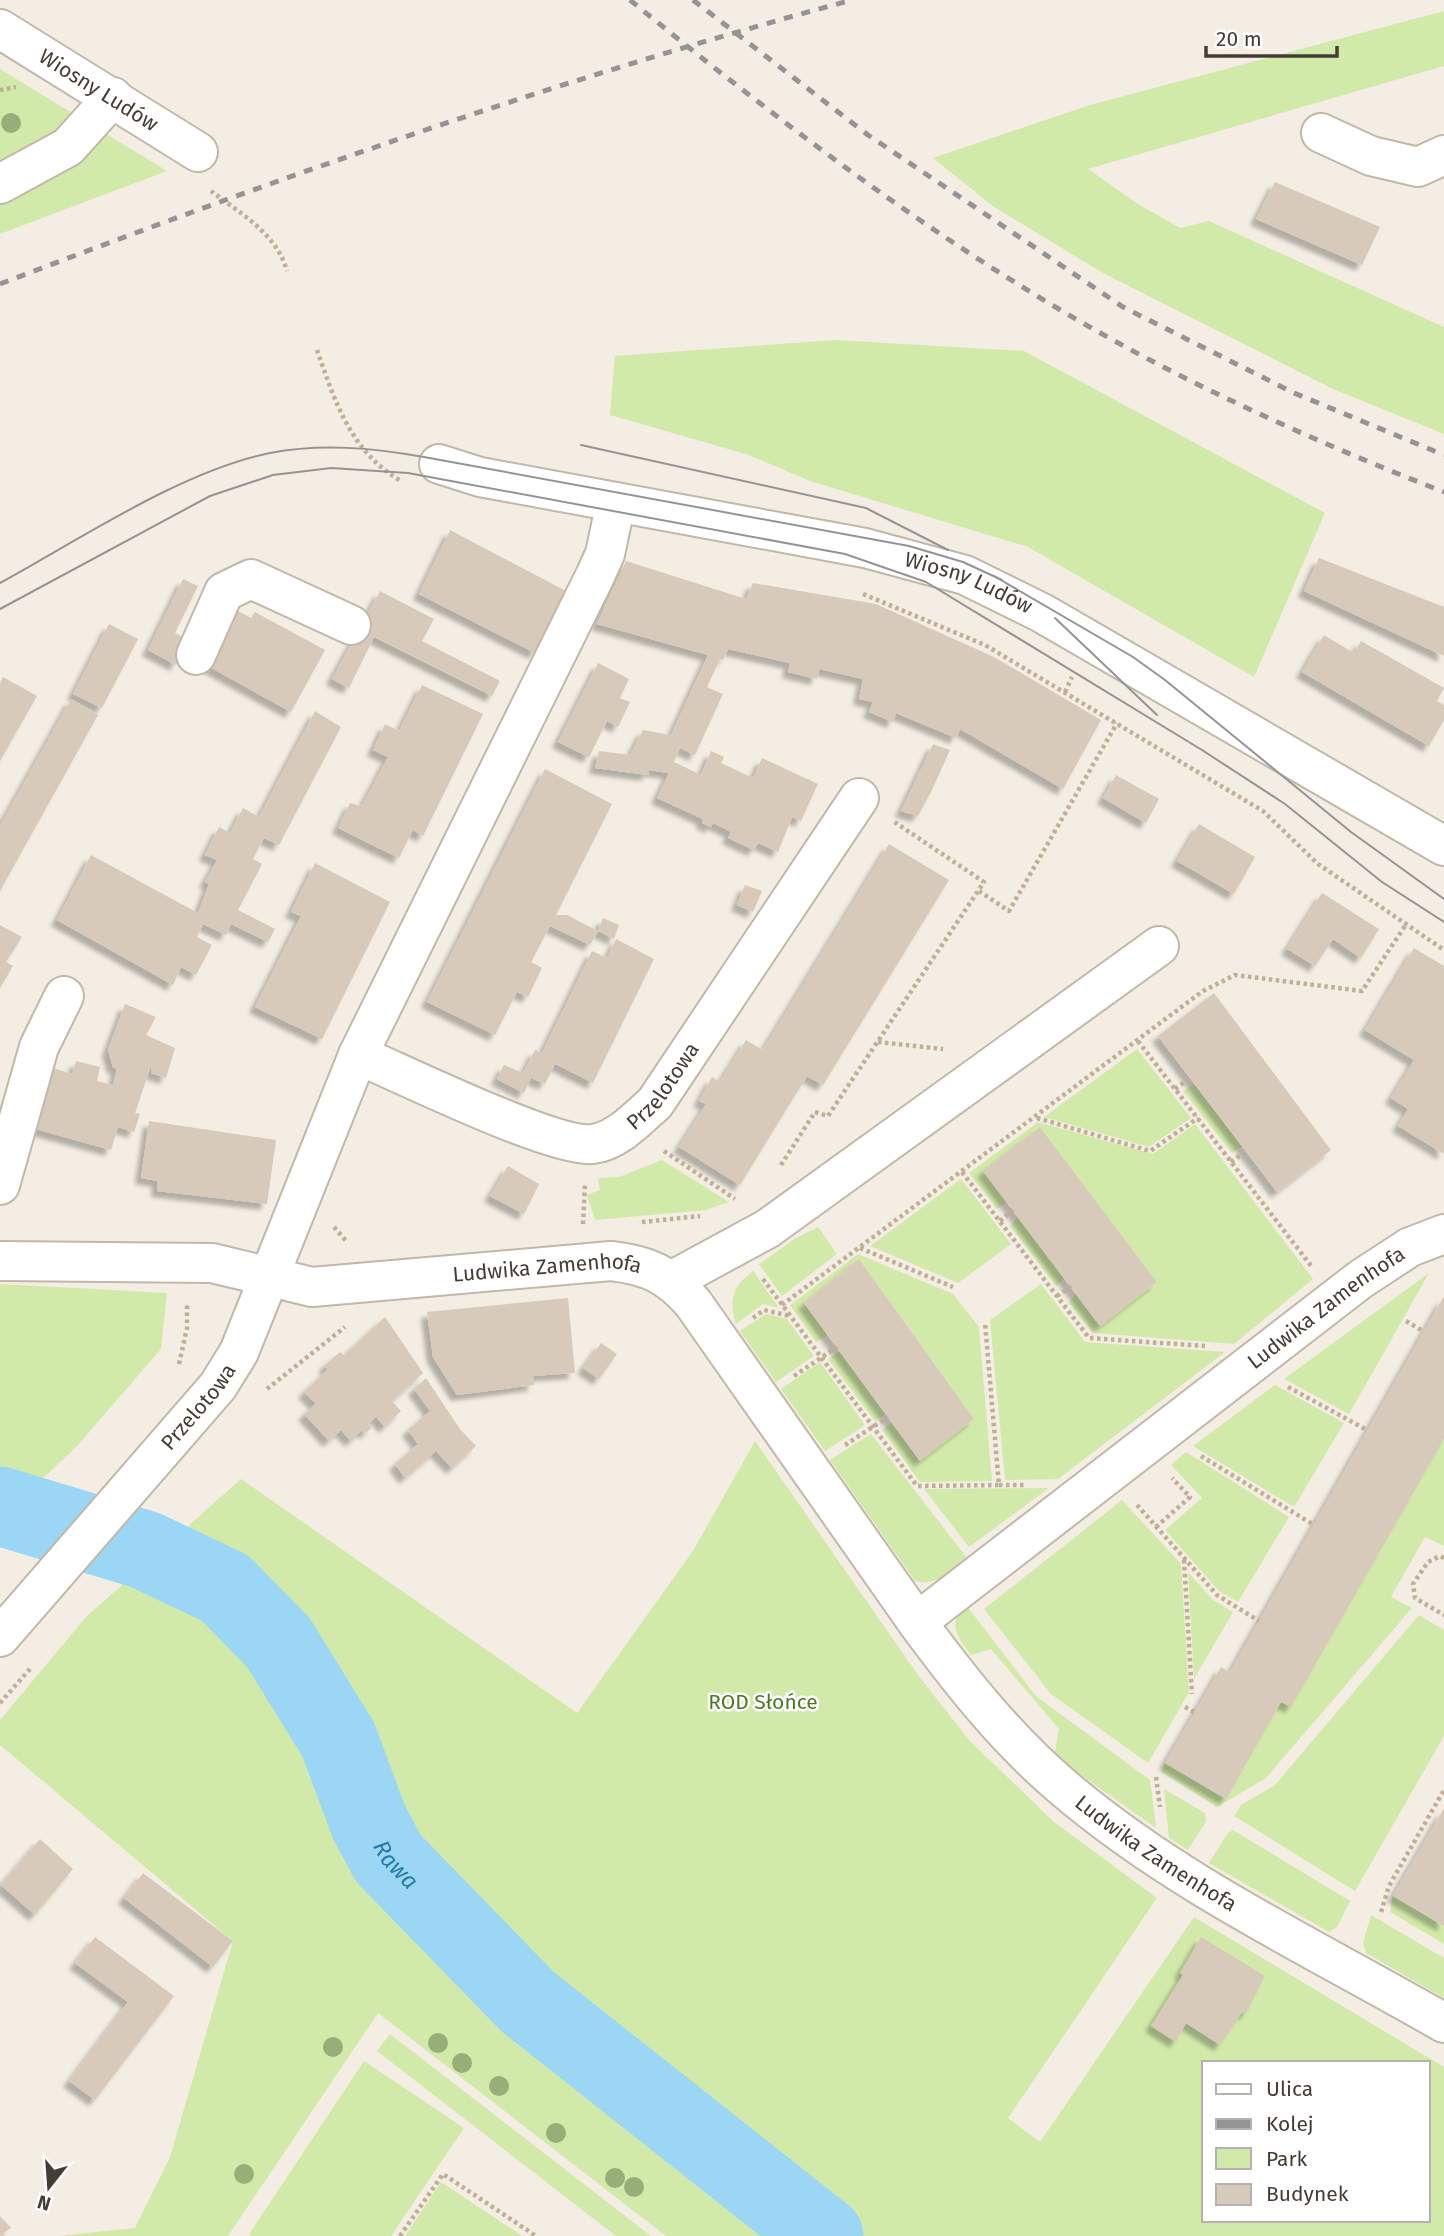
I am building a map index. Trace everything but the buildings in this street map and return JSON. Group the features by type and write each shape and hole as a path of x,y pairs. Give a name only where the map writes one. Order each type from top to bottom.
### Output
{"street":[{"name":"Wiosny Ludów","path":"0,29 198,152"},
{"path":"0,184 68,147 113,97"},
{"path":"1321,133 1371,156 1418,167 1444,155"},
{"name":"Wiosny Ludów","path":"439,464 480,477 865,548 965,575 1042,613 1444,846"},
{"name":"Przelotowa","path":"0,1637 226,1374 239,1352 358,1055 600,565 616,502"},
{"path":"196,655 224,592 251,579 351,625"},
{"name":"Przelotowa","path":"358,1055 541,1133 593,1144 624,1131 655,1103 859,798"},
{"path":"673,1280 735,1227 782,1218 1159,946"},
{"path":"0,1185 39,1047 64,996"},
{"name":"Ludwika Zamenhofa","path":"917,1622 1335,1298 1410,1247 1444,1234"},
{"name":"Ludwika Zamenhofa","path":"0,1261 49,1264 212,1263 312,1287 611,1261 637,1265 673,1280 693,1303 917,1622 952,1669 1023,1750 1103,1819 1189,1878 1444,2023"}],"path":[{"path":"208,189 260,228 284,258 287,271"},
{"path":"317,351 343,421"},
{"path":"851,589 985,645 1263,811 1318,864 1405,926 1444,950"},
{"path":"979,891 1009,911 1117,723"},
{"path":"777,1172 815,1112 828,1116 984,882 859,798"},
{"path":"782,1306 1203,991 1235,975 1362,991 1405,926"},
{"path":"1138,1041 1335,1298"},
{"path":"878,1042 951,1050"},
{"path":"1175,1089 1190,1079"},
{"path":"1036,1118 1150,1150 1198,1118"},
{"path":"655,1156 663,1151 743,1204 735,1227 782,1306 917,1486 999,1485 985,1323"},
{"path":"1231,1162 1246,1151"},
{"path":"962,1172 1089,1338 1236,1349 1274,1379 1367,1430"},
{"path":"585,1182 583,1228 595,1227"},
{"path":"1000,1221 1013,1210"},
{"path":"332,1214 334,1227 349,1245 357,1248"},
{"path":"633,1223 708,1214"},
{"path":"860,1248 953,1287"},
{"path":"171,1373 180,1363 187,1328 189,1263"},
{"path":"1057,1296 1071,1286"},
{"path":"1406,1321 1423,1331"},
{"path":"258,1397 350,1322"},
{"path":"760,1399 837,1347"},
{"path":"809,1468 888,1417"},
{"path":"1196,1453 1314,1525"},
{"path":"1090,1488 1125,1491 1217,1595 1259,1621"},
{"path":"1444,1558 1440,1556 1428,1562 1413,1584 1415,1598 1444,1615"},
{"path":"1184,1560 1192,1694"},
{"path":"1185,1707 1195,1712"},
{"path":"1381,1912 1389,1886 1444,1790"},
{"path":"1411,1848 1419,1852"},
{"path":"400,2236 443,2175 536,2236"}],"green space":[{"path":"1444,11 1444,66 1088,169 1138,204 1180,228 1209,221 1444,327 1444,434 1333,389 1103,273 994,207 933,158 1090,105"},
{"path":"0,69 167,171 0,234"},
{"path":"835,340 1024,351 1325,513 1254,677 1028,547 810,481 749,455 610,415 615,356"},
{"path":"1137,1049 1191,1118 1149,1147 1044,1117"},
{"path":"1194,1084 1242,1146 1232,1153 1183,1091"},
{"path":"1038,1122 1153,1154 1195,1124 1313,1279 1234,1344 1093,1333 1069,1303 1076,1293 1101,1326 1157,1282 1040,1127 983,1171 1007,1202 997,1209 969,1173"},
{"path":"662,1160 729,1202 706,1210 595,1220 587,1195 600,1190 598,1178 619,1177"},
{"path":"961,1179 1011,1244 958,1283 870,1246"},
{"path":"1018,1217 1065,1279 1056,1286 1010,1226"},
{"path":"818,1227 837,1254 782,1296 759,1264 796,1238"},
{"path":"858,1254 953,1294 979,1327 992,1481 920,1482 882,1430 892,1423 920,1460 974,1419 859,1259 804,1303 828,1335 816,1342 790,1305"},
{"path":"753,1271 779,1308 763,1304 736,1324 732,1308 734,1294 741,1282"},
{"path":"1429,1273 1349,1414 1284,1379"},
{"path":"0,1284 167,1293 161,1349 77,1446 0,1519"},
{"path":"1041,1284 1085,1342 1225,1352 1058,1479 1005,1480 990,1320"},
{"path":"766,1314 787,1319 814,1356 776,1382 740,1331"},
{"path":"840,1351 886,1414 875,1421 828,1359"},
{"path":"820,1362 865,1425 825,1451 781,1389"},
{"path":"1275,1385 1344,1423 1294,1507 1193,1446"},
{"path":"871,1434 967,1558 937,1580 915,1581 830,1460"},
{"path":"1444,1439 1444,1546 1425,1537 1391,1597 1412,1608 1266,1778 1217,1807 1161,1772 1165,1763 1281,1702 1291,1706"},
{"name":"ROD Słońce","path":"755,1441 918,1675 969,1740 1054,1822 1157,1898 1008,2118 1040,2142 1194,1917 1444,2067 1444,2236 666,2236 378,2013 228,2236 58,2236 135,2228 170,2157 233,1941 0,1745 0,1720 86,1617 241,1479 577,1713 693,1551"},
{"path":"1186,1452 1289,1517 1238,1602 1219,1591 1165,1530 1202,1498 1171,1465"},
{"path":"1049,1488 969,1547 924,1489"},
{"path":"1122,1500 1181,1564 1189,1692 1148,1763 1051,1694 984,1609"},
{"path":"1188,1572 1213,1600 1233,1612 1194,1679"},
{"path":"966,1605 1036,1696 1150,1780 1156,1828 1074,1770 1055,1752 1059,1729 991,1649 971,1655 958,1637 955,1624 960,1611"},
{"path":"1419,1615 1444,1630 1444,1736 1355,1891 1234,1816 1241,1805 1275,1785"},
{"path":"1164,1789 1205,1813 1206,1821 1188,1850 1169,1838"},
{"path":"1233,1830 1350,1901 1337,1927 1329,1932 1209,1863 1228,1833"},
{"path":"1393,1896 1444,1926 1444,1944 1390,1912"},
{"path":"1371,1915 1444,1958 1444,1998 1366,1953 1363,1943"},
{"path":"390,2034 651,2236 616,2236 377,2051"},
{"path":"364,2061 464,2128 391,2236 252,2236 249,2234"},
{"path":"441,2182 522,2236 405,2236"}],"waterway":[{"name":"Rawa","path":"0,1506 145,1550 225,1588 278,1642 338,1739 369,1822 388,1858 528,2002 824,2236"}],"tram line":[{"path":"581,445 866,508 948,550"},
{"path":"0,583 132,508 202,474 270,453 328,447 424,457 909,546 963,562 1002,580"},
{"path":"0,609 210,496 273,475 331,468 408,473 845,554 926,582 1202,750 1285,804 1382,882 1444,922"},
{"path":"994,576 1133,657 1351,832 1444,899"},
{"path":"1055,618 1157,715"}],"railway":[{"path":"630,0 745,92 863,180 924,223 1047,302 1151,361 1234,402 1317,440 1444,492"},
{"path":"693,0 868,135 1123,307 1294,393 1444,455"},
{"path":"0,284 210,205 422,131 636,62 852,0"}]}
